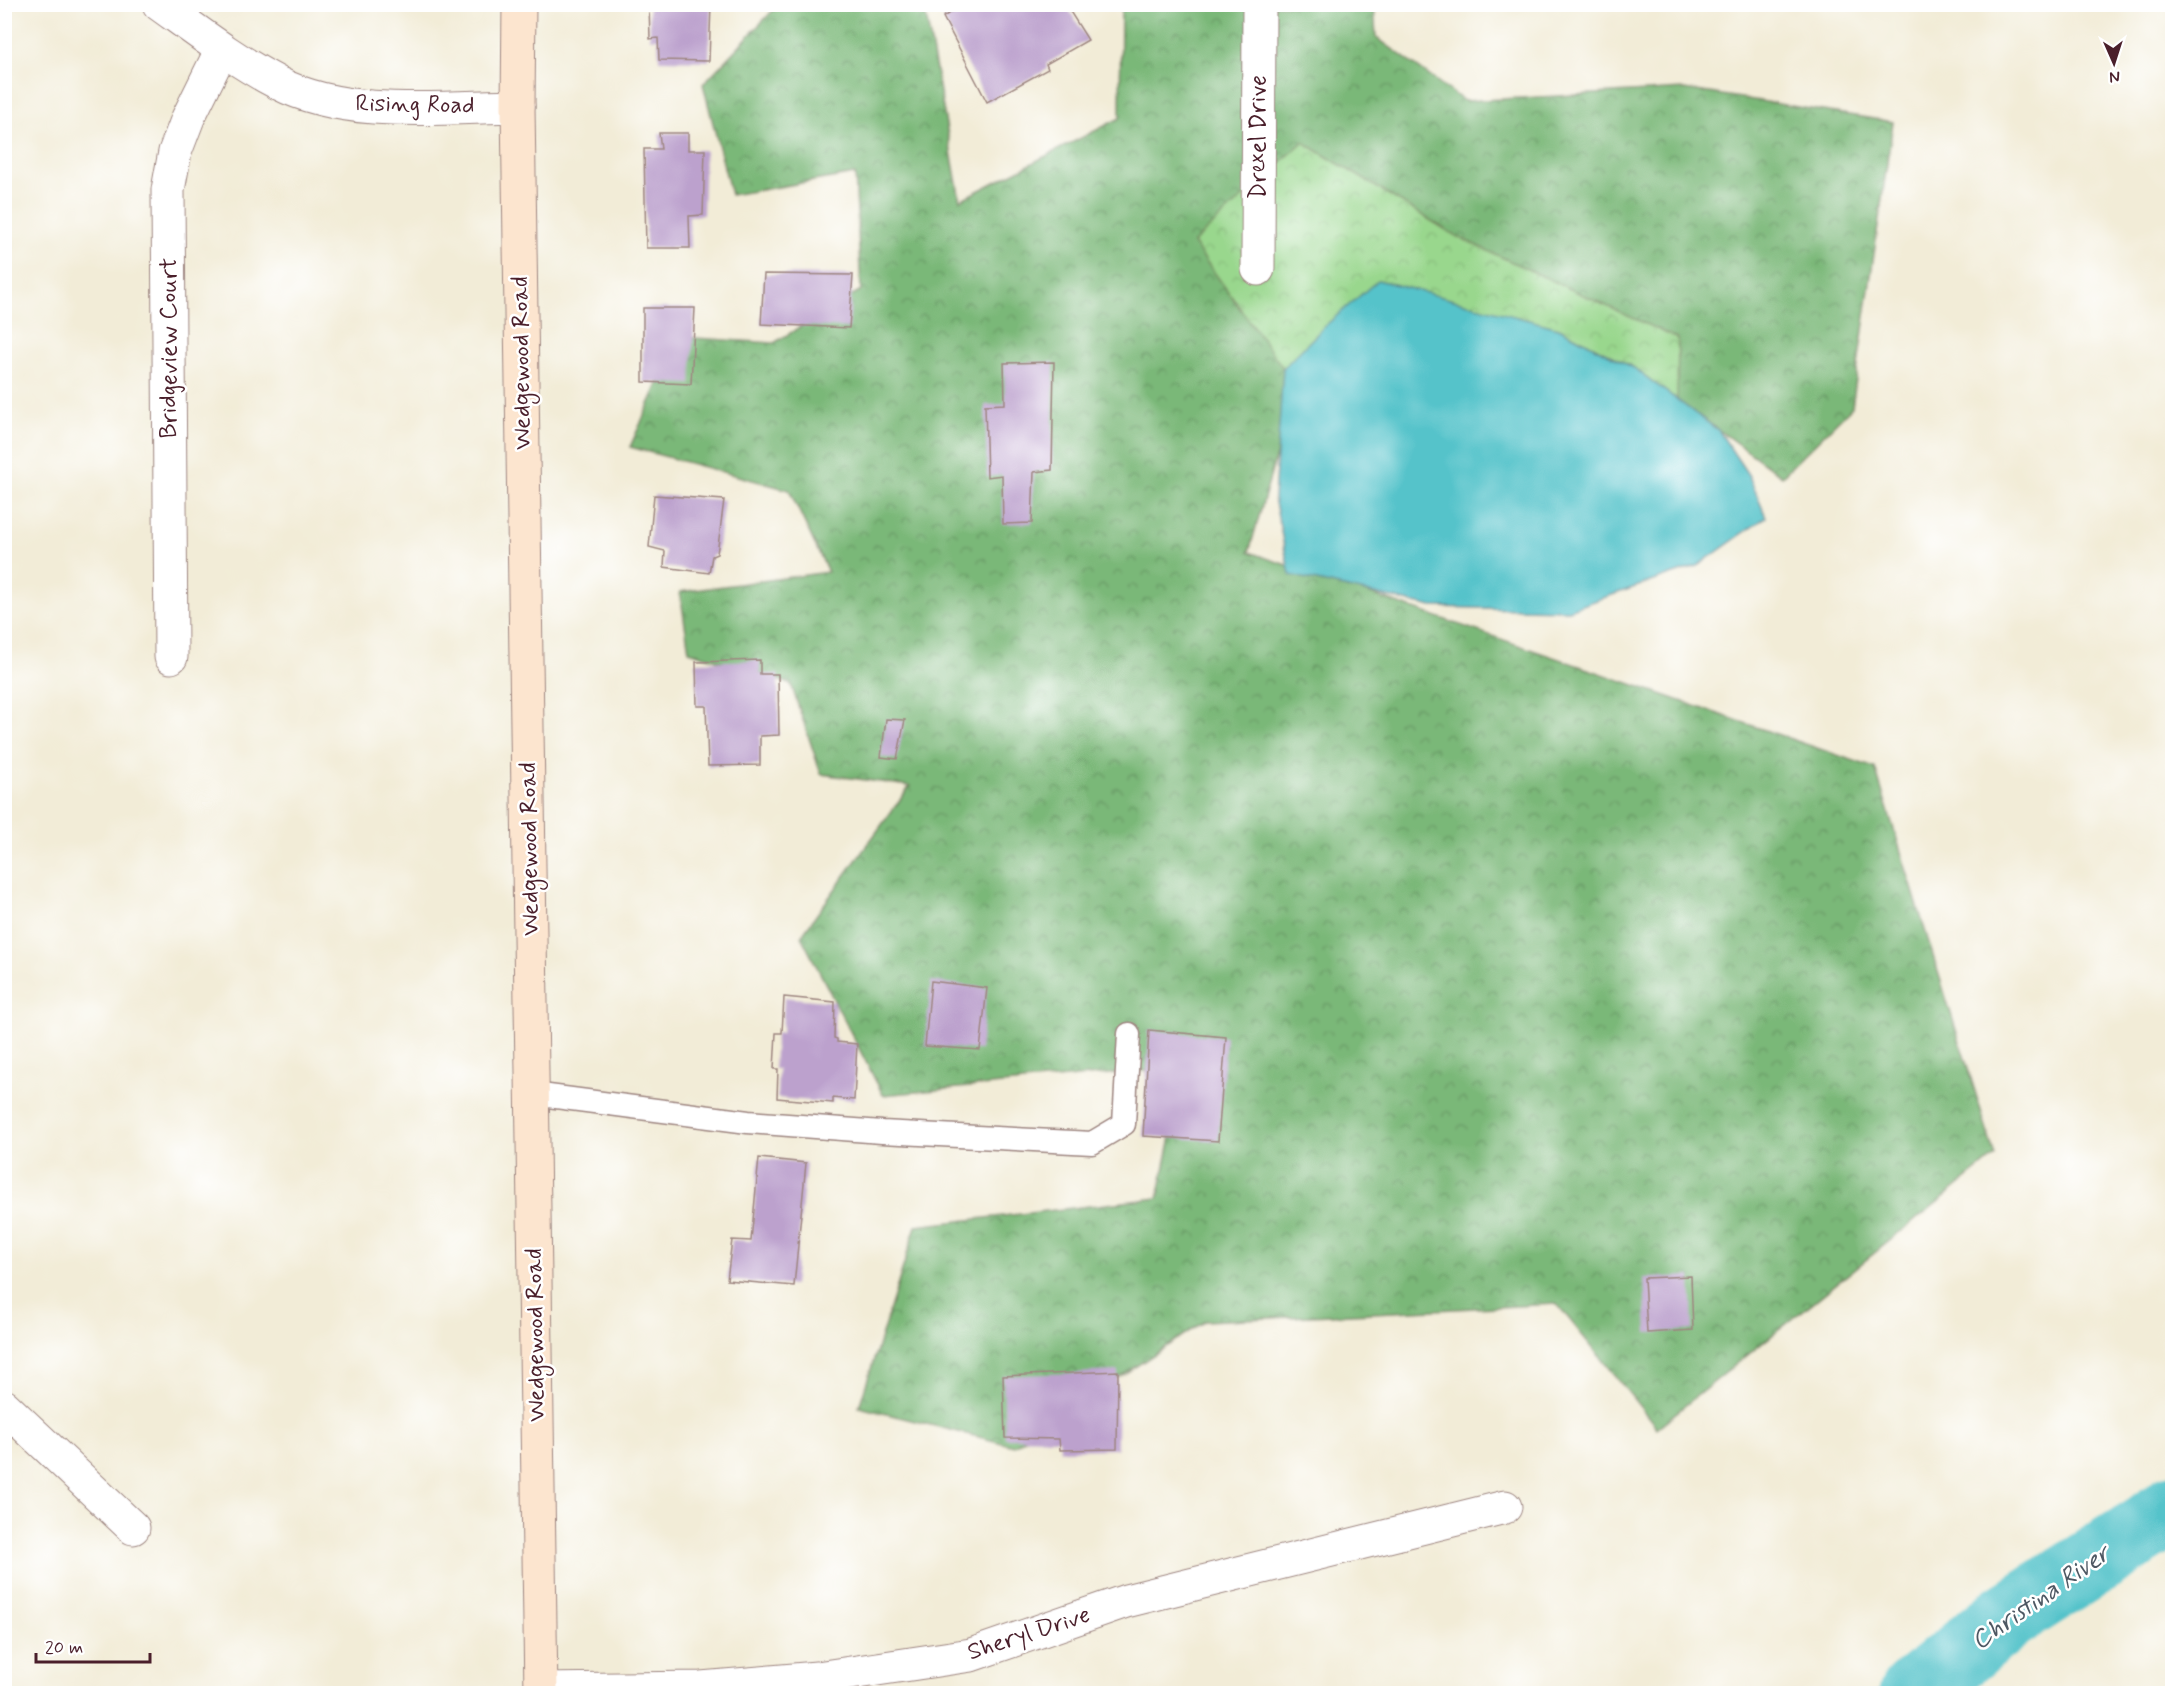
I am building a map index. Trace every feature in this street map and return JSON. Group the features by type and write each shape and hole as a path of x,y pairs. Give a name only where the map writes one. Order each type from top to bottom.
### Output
{"street":[{"name":"Rising Road","path":"159,4 222,50 280,84 324,99 370,108 518,106"},
{"name":"Wedgewood Road","path":"519,4 518,106 541,1692"},
{"name":"Drexel Drive","path":"1258,4 1258,269"},
{"name":"Bridgeview Court","path":"171,657 168,190 175,152 188,118 222,50"},
{"path":"4,1406 133,1528"},
{"name":"Sheryl Drive","path":"541,1692 701,1688 817,1678 971,1655 1126,1601 1505,1507"}],"lane":[{"path":"533,1094 748,1122 882,1132 1092,1143 1124,1124 1129,1034"}],"green space":[{"path":"778,5 924,5 960,200 1120,118 1121,5 1374,5 1376,37 1464,101 1684,89 1893,122 1852,407 1782,476 1590,337 1329,267 1249,552 1875,768 1995,1156 1657,1428 1557,1304 1205,1321 1014,1446 859,1407 916,1226 1158,1198 1186,1067 883,1095 801,936 910,786 821,774 791,684 689,651 680,592 828,572 789,490 630,447 679,337 774,343 861,290 855,174 731,195 703,84"},
{"path":"1303,142 1456,236 1678,339 1677,400 1634,368 1559,328 1351,311 1283,368 1193,243"}],"water":[{"path":"1378,280 1559,328 1634,368 1719,431 1749,476 1766,517 1697,566 1568,610 1432,607 1290,575 1274,498 1283,368 1326,325"}],"building":[{"path":"649,4 711,4 709,61 659,60 658,38 650,39"},
{"path":"957,4 1077,4 1069,10 1088,40 1046,64 1048,69 987,102 943,17 958,8"},
{"path":"659,133 688,133 688,150 705,150 703,215 689,216 690,248 646,248 644,149 661,149"},
{"path":"764,274 853,275 849,328 761,324"},
{"path":"643,308 695,308 691,384 643,382"},
{"path":"1054,362 1052,470 1034,472 1032,523 1003,524 1002,475 987,477 985,405 1005,404 1004,363"},
{"path":"654,495 724,500 717,554 712,556 709,573 664,567 665,551 649,547"},
{"path":"760,660 760,674 778,674 779,735 760,736 760,765 708,766 706,706 697,706 696,662"},
{"path":"886,719 905,720 897,759 881,757"},
{"path":"931,981 987,988 980,1050 925,1046"},
{"path":"784,997 835,1002 834,1038 837,1042 857,1044 854,1100 833,1098 833,1103 777,1098 778,1069 774,1069 776,1033 782,1033"},
{"path":"1149,1030 1226,1037 1218,1141 1143,1136"},
{"path":"759,1158 806,1163 794,1286 727,1280 732,1240 751,1241"},
{"path":"1691,1276 1693,1330 1647,1333 1644,1278"},
{"path":"1118,1371 1117,1449 1060,1450 1059,1439 1005,1438 1003,1376"}],"waterway":[{"name":"Christina River","path":"1913,1694 2008,1616 2148,1527 2172,1509"}]}
